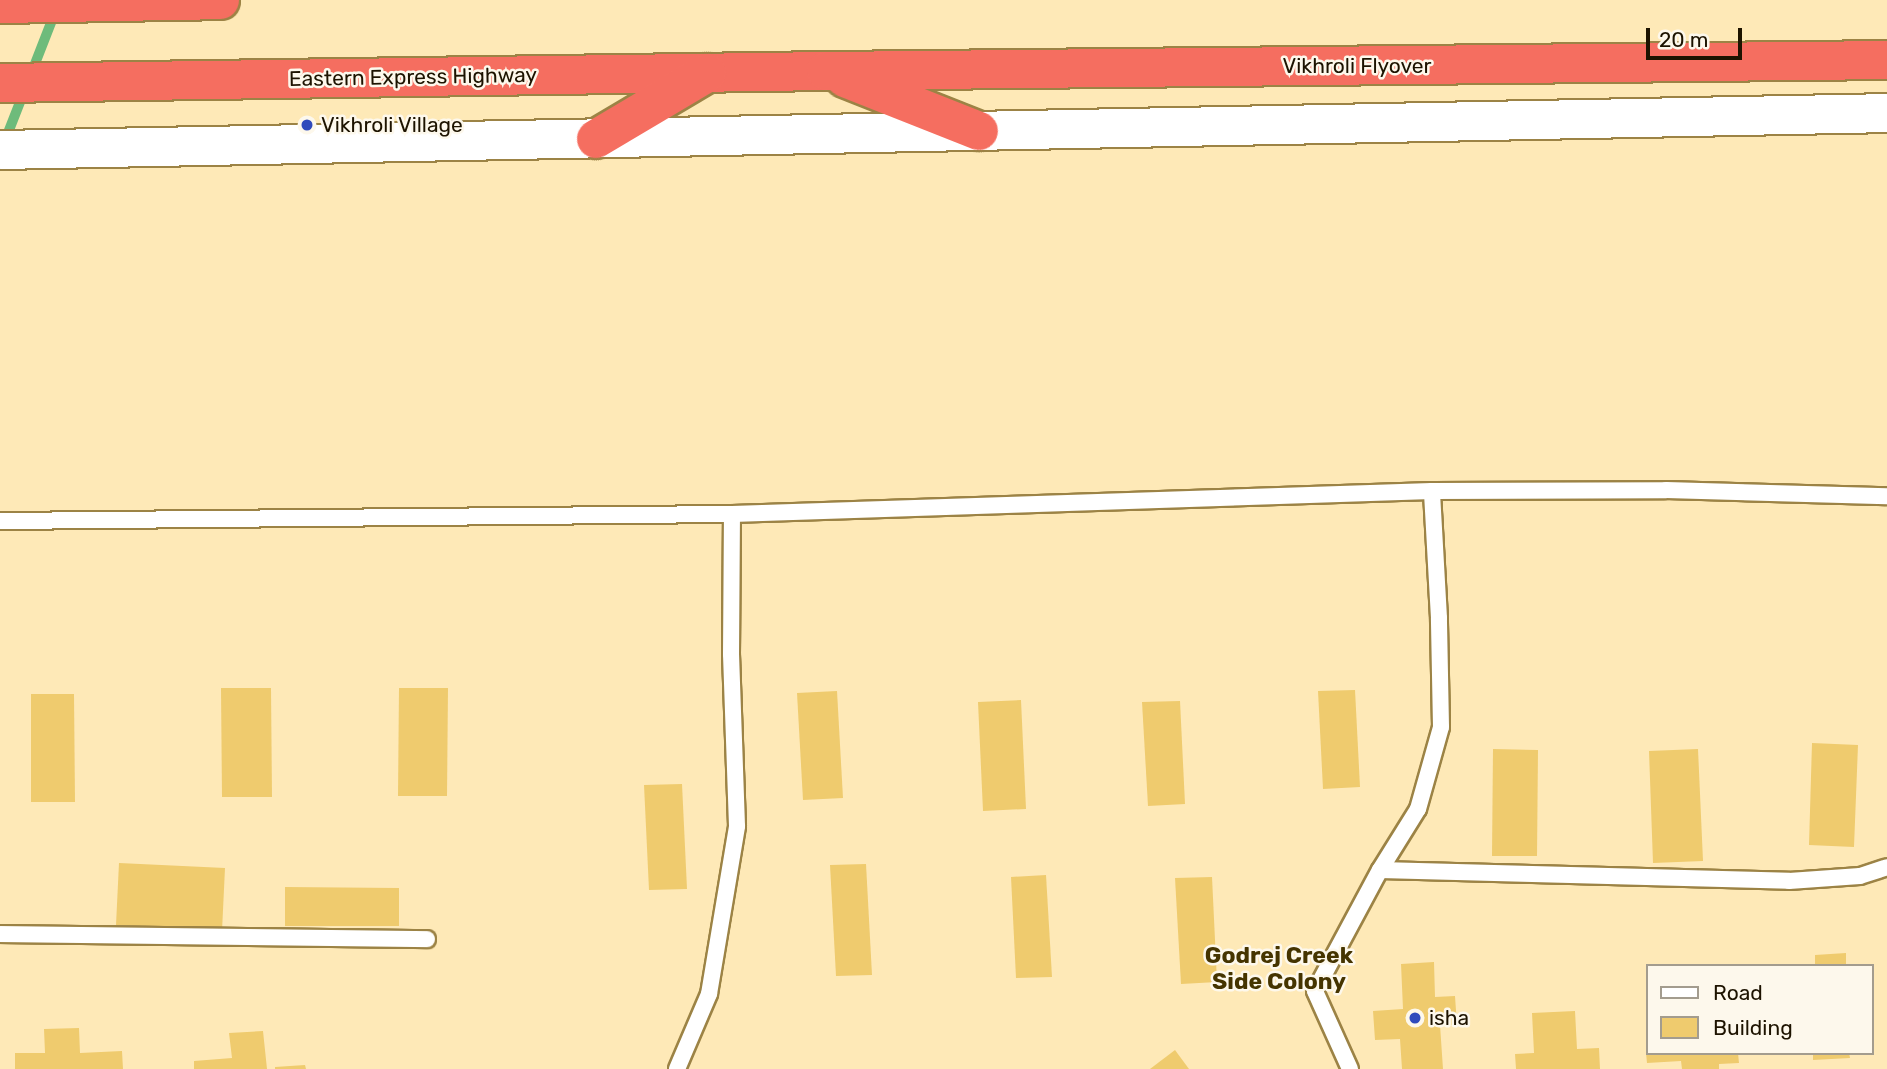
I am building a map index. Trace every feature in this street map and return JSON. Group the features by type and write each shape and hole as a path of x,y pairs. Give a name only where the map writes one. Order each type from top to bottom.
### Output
{"highway":[{"path":"0,4 220,0"},
{"name":"Vikhroli Flyover","path":"826,71 1887,60"},
{"path":"826,71 979,131"},
{"name":"Eastern Express Highway","path":"0,83 826,71"},
{"path":"596,139 709,72"}],"street":[{"path":"0,150 1887,113"}],"lane":[{"path":"0,521 732,514 1432,491 1666,490 1887,496"},
{"path":"1350,1069 1315,991 1380,870 1418,809 1441,727 1439,618 1432,491"},
{"path":"677,1069 709,994 737,826 731,654 732,514"},
{"path":"1380,870 1789,881 1860,876 1887,867"},
{"path":"0,934 427,939"}],"building":[{"path":"221,688 271,688 272,797 222,797"},
{"path":"399,688 448,688 447,796 398,796"},
{"path":"1355,690 1360,787 1323,789 1318,691"},
{"path":"837,691 843,798 803,800 797,693"},
{"path":"31,694 74,694 75,802 31,802"},
{"path":"1021,700 1026,809 983,811 978,702"},
{"path":"1180,701 1185,804 1148,806 1142,702"},
{"path":"1812,743 1858,745 1854,847 1809,845"},
{"path":"1493,749 1538,750 1537,856 1492,856"},
{"path":"1698,749 1703,861 1653,863 1649,751"},
{"path":"682,784 687,889 649,890 644,785"},
{"path":"119,863 225,868 222,931 116,925"},
{"path":"866,864 872,975 836,976 830,865"},
{"path":"1046,875 1052,977 1016,978 1011,877"},
{"path":"1212,877 1217,982 1181,984 1175,878"},
{"path":"285,887 399,888 399,926 285,926"},
{"path":"1846,953 1846,964 1815,964 1815,955"},
{"name":"isha","path":"1434,962 1435,997 1455,996 1457,1025 1440,1025 1443,1069 1402,1069 1400,1039 1375,1040 1373,1011 1403,1009 1401,964"},
{"path":"1575,1011 1577,1049 1599,1048 1600,1069 1516,1069 1515,1054 1534,1053 1532,1013"},
{"path":"79,1028 80,1053 122,1051 123,1069 15,1069 15,1053 45,1053 44,1029"},
{"path":"263,1031 267,1069 194,1069 194,1061 232,1058 229,1033"},
{"path":"1175,1050 1189,1069 1150,1069"},
{"path":"1646,1055 1738,1055 1739,1063 1719,1064 1719,1069 1682,1069 1681,1061 1647,1063"},
{"path":"1813,1055 1849,1055 1850,1058 1813,1060"},
{"path":"305,1065 306,1069 275,1069 275,1067"}],"waterway":[{"path":"31,74 56,10"},
{"path":"4,143 24,92"}],"place":[{"name":"Vikhroli Village","path":"307,125"},
{"name":"isha","path":"1415,1018"}],"district":[{"name":"Godrej Creek Side Colony","path":"1279,968"}]}
